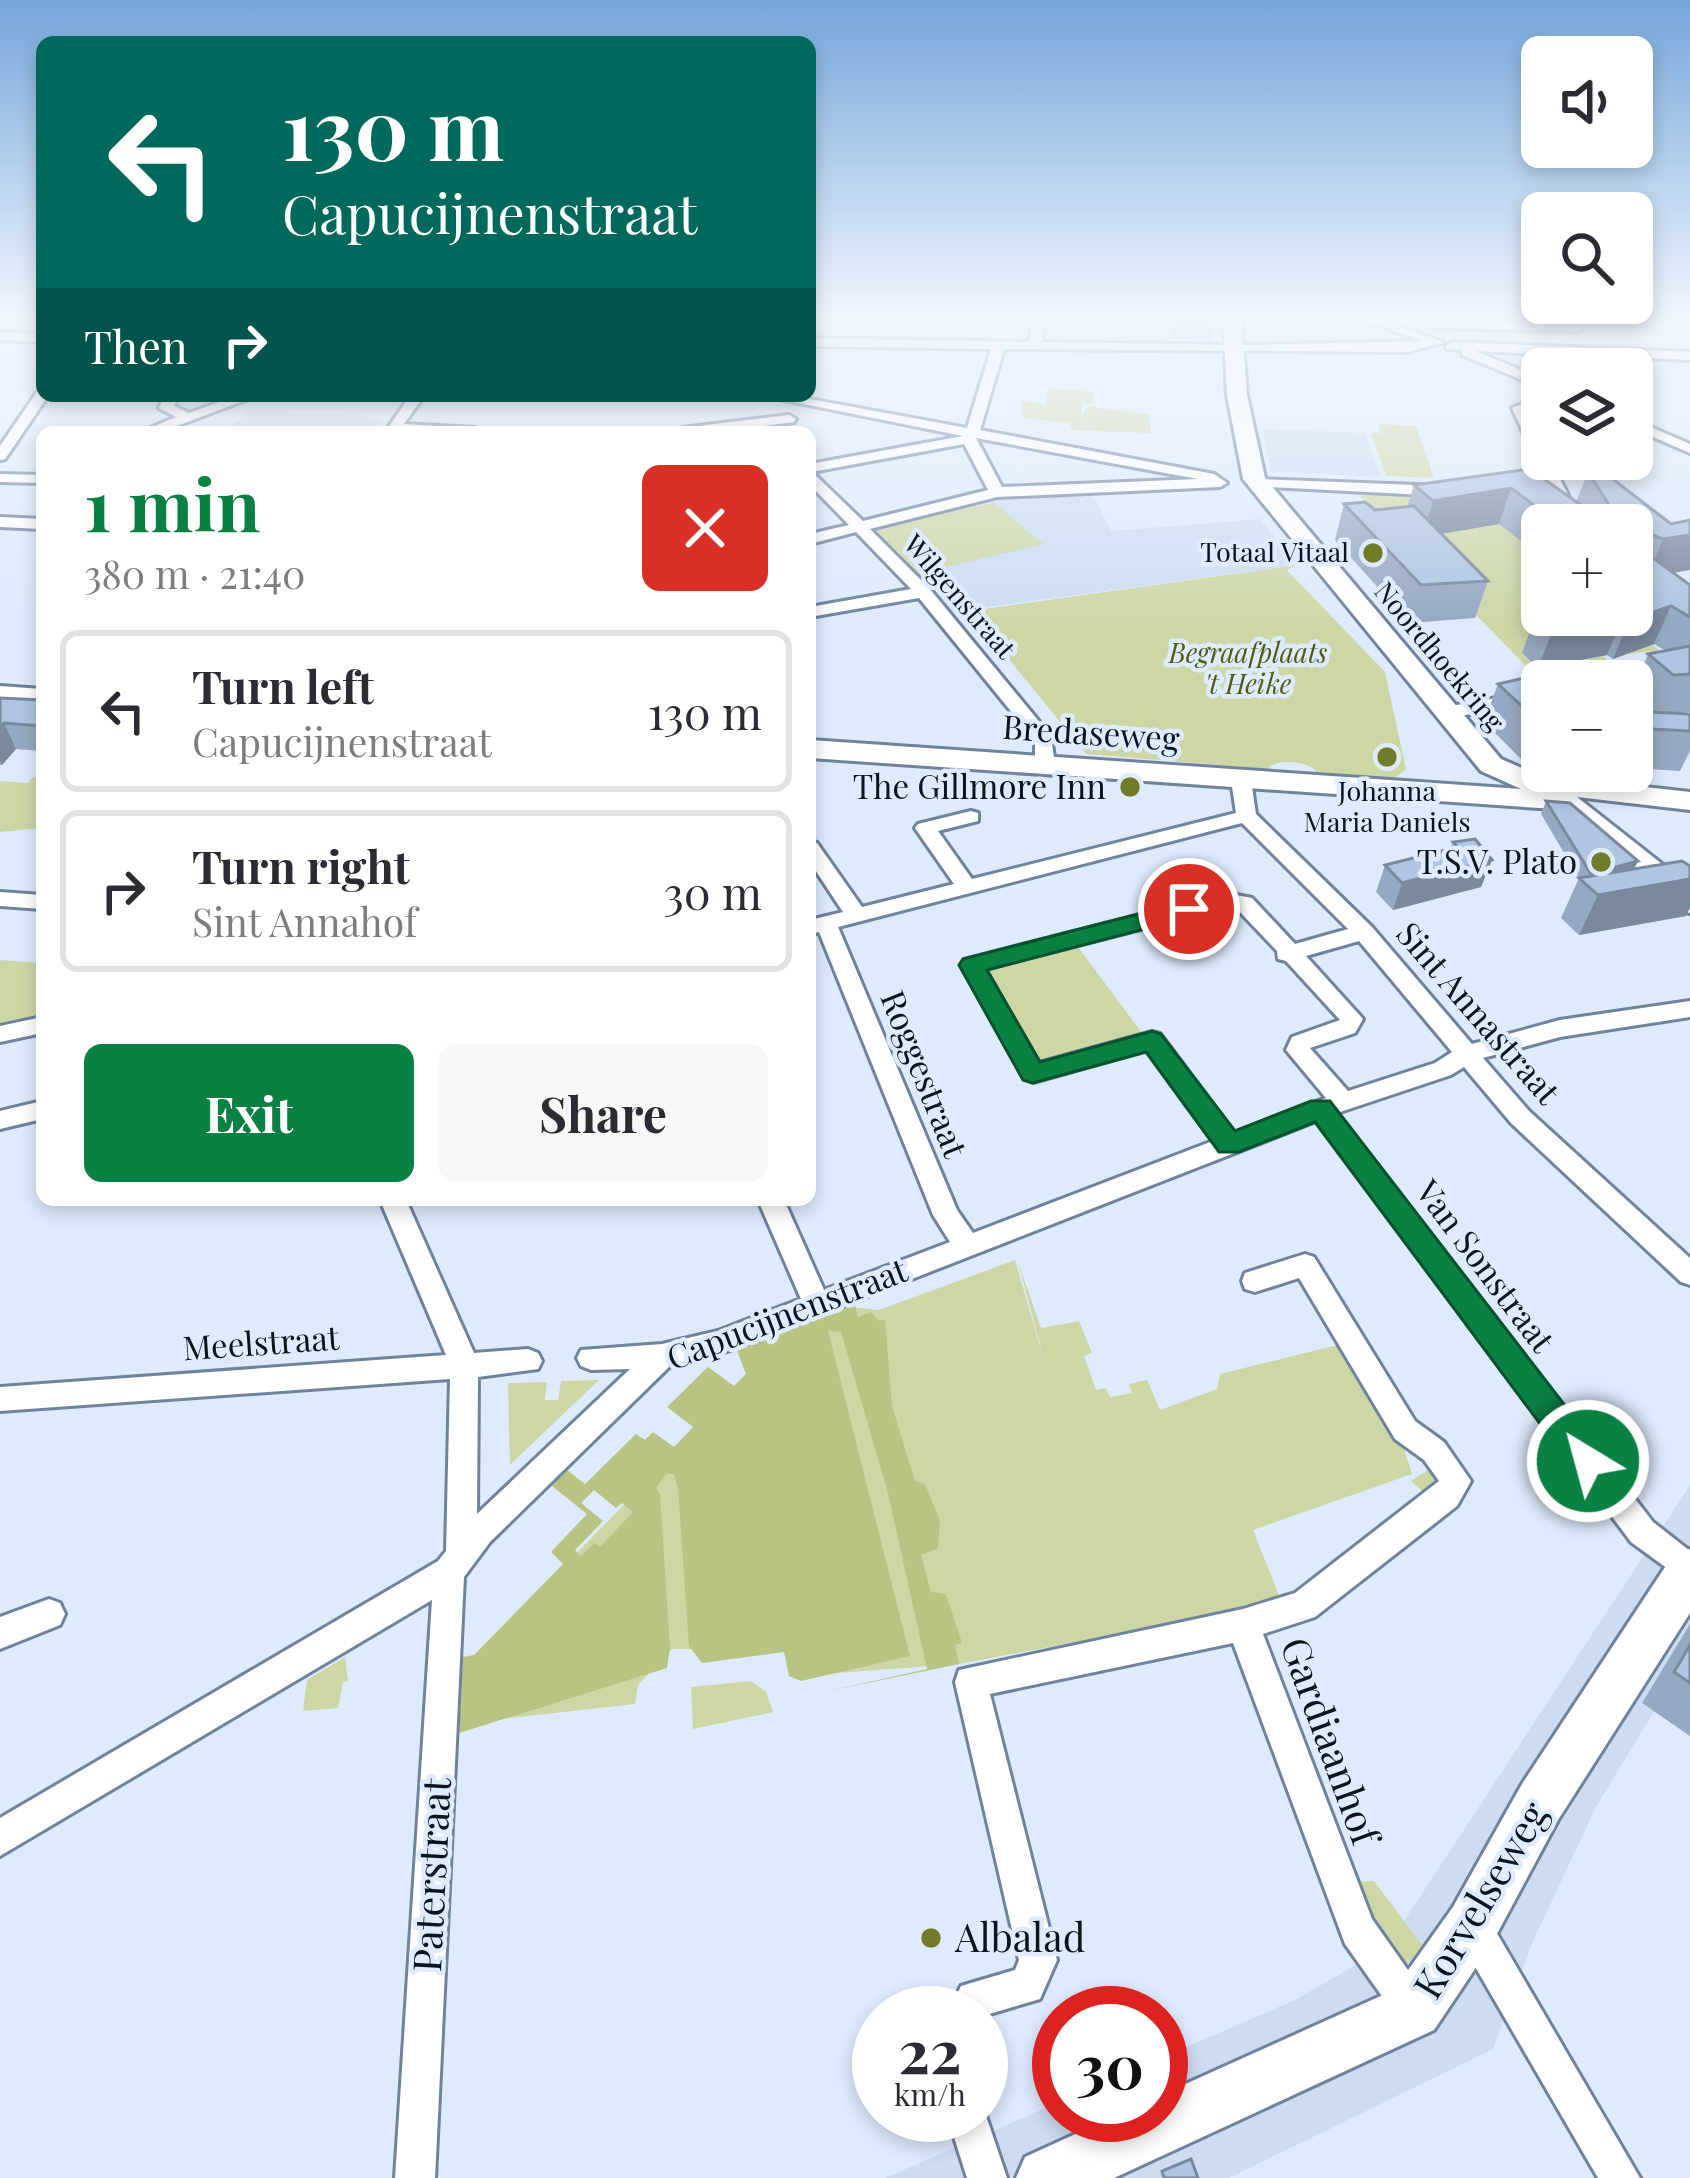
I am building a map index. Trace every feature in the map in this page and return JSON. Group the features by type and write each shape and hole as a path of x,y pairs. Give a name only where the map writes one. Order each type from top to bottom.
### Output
{"street":[{"path":"816,538 997,492 1218,485 1214,478 967,438 887,420"},
{"path":"973,420 967,438 997,492"},
{"name":"Noordhoekring","path":"1242,420 1247,462 1257,483 1493,777"},
{"path":"0,456 8,430"},
{"path":"1653,432 1690,449"},
{"path":"816,471 967,438"},
{"path":"0,478 36,479"},
{"name":"Wilgenstraat","path":"816,478 922,592 1044,740 1045,765"},
{"path":"1546,480 1554,502 1583,498"},
{"path":"1257,483 1460,492"},
{"path":"0,522 36,524"},
{"path":"816,612 922,592"},
{"path":"1653,672 1690,665"},
{"path":"0,694 36,697"},
{"path":"1445,713 1521,699"},
{"name":"Bredaseweg","path":"816,749 1585,799"},
{"path":"1434,791 1493,777 1585,799 1690,801"},
{"name":"Bredaseweg","path":"1367,786 1493,777"},
{"path":"818,925 1246,816 1241,780"},
{"path":"1585,799 1690,903"},
{"name":"Sint Annastraat","path":"1246,816 1364,932 1520,1117 1690,1274"},
{"path":"968,888 925,828 971,817"},
{"path":"816,856 857,916"},
{"path":"0,899 36,902"},
{"path":"1229,1144 1152,1040 1033,1073 972,965 1226,900 1244,903 1286,954 1364,932"},
{"name":"Roggestraat","path":"818,925 946,1215 967,1245"},
{"name":"Van Sonstraat","path":"1286,954 1352,1019 1347,1027 1300,1043 1298,1050 1333,1106 1642,1532 1690,1570"},
{"name":"Capucijnenstraat","path":"0,1838 455,1561 662,1356 720,1342 1467,1055 1534,1036 1690,1009"},
{"path":"0,1034 36,1026"},
{"path":"0,1120 36,1111"},
{"name":"Paterstraat","path":"396,1206 464,1363 415,2178"},
{"path":"774,1206 817,1305"},
{"name":"Gardiaanhof","path":"1255,1281 1305,1265 1406,1430 1434,1451 1456,1481 1446,1496 1304,1606 1243,1625 1358,1931 1414,2010"},
{"path":"591,1358 662,1356"},
{"name":"Meelstraat","path":"0,1400 528,1361"},
{"name":"Korvelseweg","path":"1046,2178 1414,2010 1472,1926 1540,1802 1690,1570"},
{"path":"0,1633 49,1614"},
{"path":"1008,1991 1027,1986 1038,1960 971,1682 1243,1625"},
{"path":"1472,1926 1620,2178"},
{"path":"976,2142 987,2178"}],"shaded area":[{"path":"239,420 383,420 378,426 232,426"},
{"path":"1263,429 1365,433 1380,477 1271,471"},
{"path":"1092,492 1111,531 1260,519 1296,565 952,612 882,529 1021,495"},
{"path":"1690,1485 1690,1652 1596,1807 1533,1941 1493,2049 1229,2178 885,2178 967,2142 1008,2142 1008,2124 1032,2114 1032,2142 1188,2142 1188,2046 1295,2000 1387,1947"}],"green space":[{"path":"1038,420 1150,420 1151,433 1071,430 1070,423"},
{"path":"1378,424 1416,426 1434,478 1386,476 1371,433 1380,433"},
{"path":"1360,496 1525,501 1515,504 1521,516 1521,636 1608,636 1523,654 1530,660 1521,661"},
{"path":"995,503 1043,544 921,573 947,607 942,608 906,561 897,557 900,554 870,531 915,519 907,517"},
{"name":"Begraafplaats 't Heike","path":"1296,565 1287,570 1385,672 1406,769 1395,778 1317,772 1292,762 1268,769 1086,754 970,611"},
{"path":"1608,636 1642,636 1659,650 1628,654"},
{"path":"36,777 36,829 0,832 0,781 28,783"},
{"path":"1075,943 1145,1037 1037,1068 979,967"},
{"path":"0,960 36,963 36,1021 0,1028"},
{"path":"1015,1260 1046,1367 1018,1262 1041,1328 1079,1321 1092,1353 1084,1356 1096,1390 1106,1388 1110,1397 1132,1393 1129,1384 1147,1380 1160,1410 1217,1389 1220,1374 1338,1345 1350,1353 1398,1435 1399,1435 1424,1449 1426,1452 1400,1436 1412,1474 1253,1530 1282,1603 959,1664 824,1674 783,1650 672,1649 638,1685 635,1704 466,1723 467,1665 751,1375 742,1349 850,1307 879,1310"},
{"path":"854,1302 858,1317 871,1312 879,1321 885,1319 892,1406 915,1481 925,1484 940,1521 938,1548 921,1555 931,1592 946,1594 962,1643 955,1645 959,1664 829,1691 927,1669 888,1493 841,1332 828,1331 910,1656 801,1681 789,1676 784,1652 702,1663 689,1646 678,1488 674,1474 666,1474 656,1488 670,1648 667,1668 459,1733 463,1657 474,1655 563,1564 551,1552 587,1514 552,1486 567,1470 585,1484 636,1434 645,1440 653,1432 674,1447 693,1427 667,1407 708,1367 734,1386 746,1374 736,1348","holes":["594,1490 616,1508 622,1503 633,1512 600,1547 594,1543 581,1556 575,1550 603,1521 581,1503"]},
{"path":"599,1380 510,1465 508,1383 547,1382 545,1400 558,1400 561,1381"},
{"path":"1426,1452 1434,1464 1441,1480 1426,1494 1411,1481 1434,1466"},
{"path":"345,1657 348,1681 343,1682 338,1708 303,1711 307,1680"},
{"path":"751,1681 766,1692 773,1712 693,1729 691,1687"},
{"path":"1374,1881 1423,1946 1397,1974 1349,1882"}],"building":[{"path":"1521,470 1521,480 1546,480 1579,504 1533,504 1511,488 1433,501 1414,485"},
{"path":"1593,480 1614,480 1645,504 1609,504"},
{"path":"1365,502 1375,510 1414,506 1488,581 1421,585 1344,504"},
{"path":"1653,510 1671,524 1690,520 1690,535 1663,539 1653,535"},
{"path":"1653,558 1690,585 1690,617 1671,606 1653,612"},
{"path":"1690,646 1690,674 1673,675 1648,654"},
{"path":"1521,679 1521,705 1498,684"},
{"path":"0,698 36,700 36,726 4,723 0,727"},
{"path":"1653,712 1690,714 1690,731 1653,729"},
{"path":"1546,801 1570,803 1638,861 1591,874"},
{"path":"1475,839 1492,860 1402,883 1385,865 1458,847 1453,842"},
{"path":"1682,861 1690,866 1690,879 1598,895 1579,878"},
{"path":"1690,1645 1690,1683 1674,1672"},
{"path":"1191,2159 1198,2178 1164,2178 1162,2171"}],"place":[{"name":"Totaal Vitaal","path":"1373,553"},
{"name":"Johanna Maria Daniels","path":"1387,757"},
{"name":"The Gillmore Inn","path":"1130,787"},
{"name":"T.S.V. Plato","path":"1601,862"},
{"name":"Albalad","path":"931,1938"}],"route":[{"path":"1189,909 972,965 1033,1073 1152,1040 1229,1144 1321,1108 1588,1461"}]}
